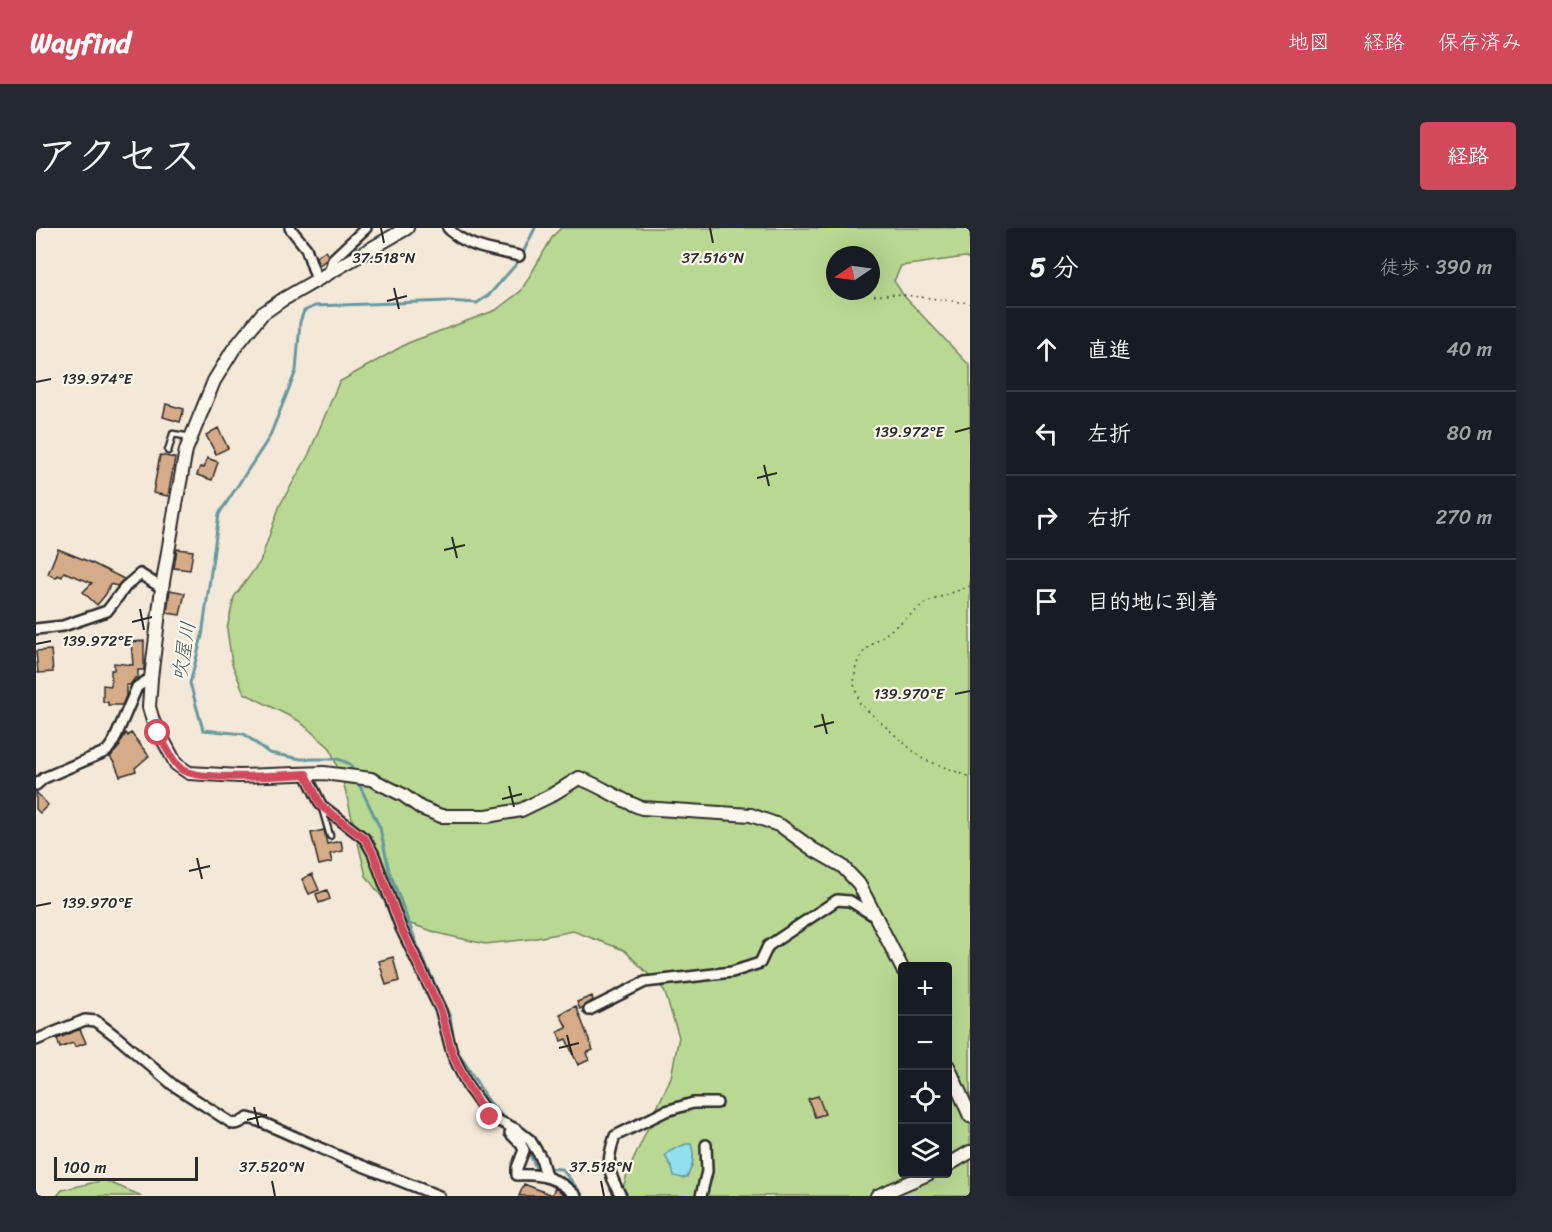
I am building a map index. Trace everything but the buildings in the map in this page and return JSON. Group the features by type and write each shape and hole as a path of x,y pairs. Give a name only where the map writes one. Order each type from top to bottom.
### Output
{"street":[{"path":"290,228 306,248 317,280"},
{"path":"329,273 333,259 366,228"},
{"path":"407,228 262,314 248,329 214,381 191,437 176,504 162,588 151,678 149,707 153,722 176,764 189,773 239,776 324,773 371,779 403,795 421,808 441,816 487,816 521,810 579,778 598,785 628,803 642,808 751,815 781,826 814,850 842,866 859,884 899,962"},
{"path":"448,228 467,243 519,256"},
{"path":"36,629 63,626 107,611 126,586 140,574 162,588"},
{"path":"36,785 44,778 107,751 114,741 137,687 151,678"},
{"path":"306,774 321,806 365,839 373,853 401,928 441,1011 452,1053 468,1087 490,1117 516,1129 530,1140 541,1158 546,1176"},
{"path":"590,1010 645,982 732,972 760,963 768,946 837,900 850,901 877,917"},
{"path":"36,1040 85,1020 96,1021 173,1085 233,1124 248,1118 259,1121 345,1159 439,1196"},
{"path":"950,1070 970,1116"},
{"path":"621,1196 612,1180 608,1156 615,1136 666,1111 693,1103 717,1103"},
{"path":"510,1133 524,1150 516,1174 546,1176 562,1184 576,1196"},
{"path":"701,1196 707,1171 706,1145"},
{"path":"952,1163 970,1152"},
{"path":"877,1196 917,1178"}],"lane":[{"path":"168,451 173,434 191,437"},
{"path":"321,806 330,836"}],"path":[{"path":"880,295 896,294 970,303"},
{"path":"970,586 927,602 864,651 856,665 854,684 860,704 921,758 970,777"}],"green space":[{"path":"561,228 970,228 970,259 965,257 901,266 894,281 904,296 970,366 970,1196 621,1196 627,1174 671,1077 679,1037 664,990 624,950 573,931 485,944 441,934 399,920 366,876 344,785 330,748 299,721 244,693 232,664 227,629 234,597 260,562 280,505 308,456 339,382 408,343 496,310 521,291 553,236"},
{"path":"104,1180 142,1196 57,1196 62,1190"}],"water":[{"path":"691,1144 693,1161 687,1177 682,1178 674,1176 665,1156 670,1151"}],"waterway":[{"name":"吹屋川","path":"354,774 350,764 338,759 301,759 269,753 244,734 203,730 190,683 202,636 219,514 269,438 296,371 300,322 304,311 315,306 448,301 477,303 489,295 519,261 535,228"},
{"name":"吹屋川","path":"357,780 380,828 389,870 419,950 450,1017 455,1047 487,1099 507,1122"},
{"name":"吹屋川","path":"527,1148 536,1168 562,1169 583,1196"}],"route":[{"path":"158,733 176,764 189,773 239,776 306,774 321,806 365,839 373,853 401,928 436,998 452,1053 468,1087 490,1117"}]}
